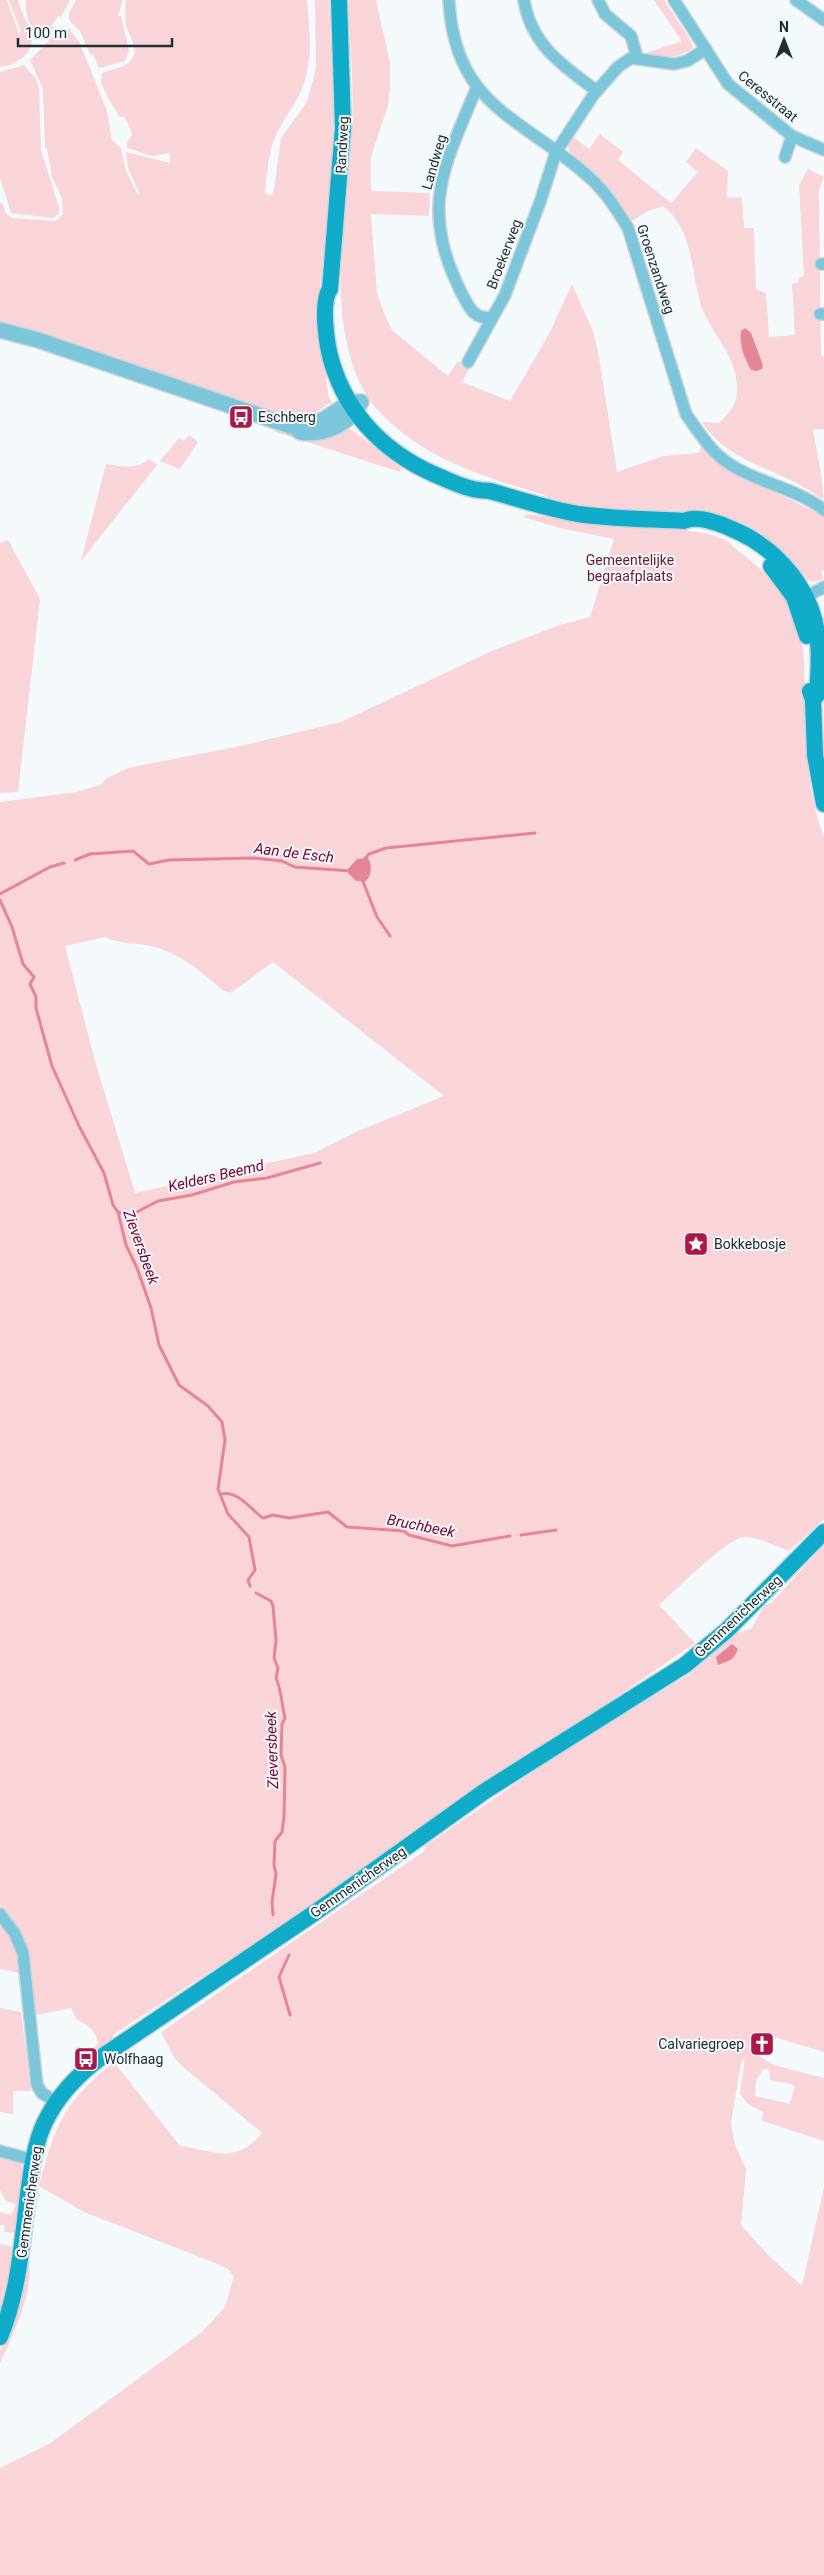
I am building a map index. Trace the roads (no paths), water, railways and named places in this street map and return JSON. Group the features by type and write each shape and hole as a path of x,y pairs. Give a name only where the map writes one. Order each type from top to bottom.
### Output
{"main road":[{"name":"Randweg","path":"339,0 343,128 330,289 333,294 334,329 339,354 355,406 375,421 404,448 435,466 481,485 486,490 576,513 611,518 684,521 688,526 725,535 749,548 775,571 801,599"},
{"path":"801,599 814,617 819,643 817,696 813,700 815,755 824,804"},
{"name":"Gemmenicherweg","path":"1,2333 11,2305 21,2258 33,2160 43,2126 56,2102 74,2079 103,2056 313,1914 485,1791 684,1665 727,1630 824,1532"}],"street":[{"name":"Groenzandweg","path":"449,0 453,33 458,51 477,87 515,124 590,178 612,203 628,228 686,414 704,440 711,449 735,468 800,496 824,510"},
{"path":"524,0 531,26 546,51 597,91"},
{"path":"598,0 605,14 631,36 637,57 674,64 686,61 706,50"},
{"name":"Ceresstraat","path":"674,0 728,84 792,136 824,149"},
{"path":"796,0 824,20"},
{"name":"Broekerweg","path":"468,362 504,295 540,202 556,152 570,127 618,66 637,57"},
{"name":"Landweg","path":"477,87 454,143 441,182 438,196 438,225 448,263 469,307 474,315 482,318 491,317"},
{"path":"785,158 792,136"},
{"path":"0,330 38,340 296,428 323,420 355,406"},
{"path":"801,599 824,587"},
{"path":"0,1914 18,1939 23,1953 37,2085 42,2093 56,2102"},
{"path":"0,2151 33,2160"}],"waterway":[{"name":"Aan de Esch","path":"363,861 369,854 386,848 535,833"},
{"name":"Aan de Esch","path":"75,860 90,854 133,851 149,864 169,860 254,858 282,861 295,867 351,871"},
{"name":"Aan de Esch","path":"0,894 50,867 64,863"},
{"path":"362,879 377,917 390,936"},
{"name":"Zieversbeek","path":"0,900 12,927 23,964 34,977 30,984 36,997 36,1008 52,1066 79,1126 104,1173 113,1205 118,1212 126,1245 137,1268 151,1308 159,1345 179,1385 208,1406 222,1422 225,1440 218,1489 228,1514 249,1537 255,1570 248,1580 250,1586"},
{"name":"Kelders Beemd","path":"118,1212 133,1214 158,1201 192,1195 234,1182 267,1178 320,1163"},
{"name":"Bruchbeek","path":"221,1494 238,1497 263,1518 273,1515 289,1518 328,1512 347,1527 404,1531 409,1535 452,1546 510,1536"},
{"name":"Bruchbeek","path":"521,1535 556,1530"},
{"name":"Zieversbeek","path":"256,1593 271,1601 273,1606 276,1640 274,1658 278,1668 276,1678 285,1718 282,1724 281,1755 285,1767 284,1817 282,1832 275,1841 274,1865 276,1874 272,1902 273,1915"},
{"name":"Zieversbeek","path":"289,1955 279,1977 290,2015"}],"place":[{"name":"Eschberg","path":"241,417"},
{"name":"Bokkebosje","path":"696,1244"},
{"name":"Calvariegroep","path":"762,2044"},
{"name":"Wolfhaag","path":"86,2059"}],"park label":[{"name":"Gemeentelijke begraafplaats","path":"630,568"}]}
